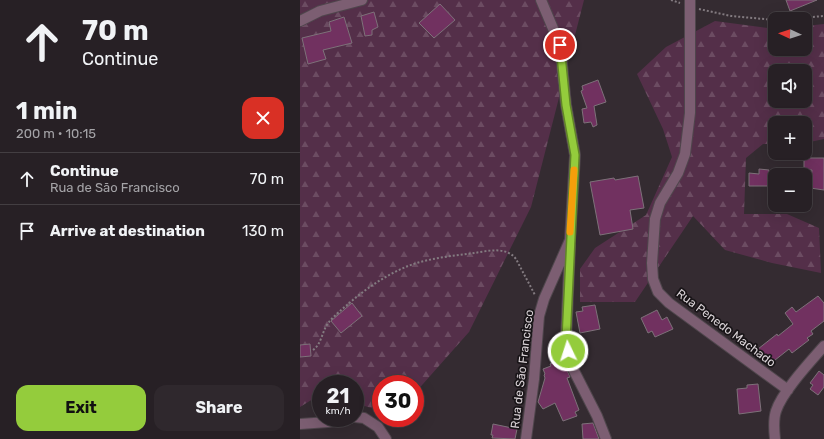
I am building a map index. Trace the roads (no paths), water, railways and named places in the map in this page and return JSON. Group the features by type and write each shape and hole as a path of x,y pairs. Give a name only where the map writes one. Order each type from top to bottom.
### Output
{"street":[{"path":"300,21 320,11 362,0"},
{"name":"Rua de São Francisco","path":"526,439 534,379 539,316 544,299 570,240 575,155 566,105 560,45 541,0"},
{"name":"Rua Penedo Machado","path":"690,4 690,113 685,154 678,173 660,203 655,219 652,263 653,279 658,292 669,303 788,390"},
{"path":"570,240 566,340 569,361 597,416 606,439"},
{"path":"775,439 774,424 776,411 788,390 824,346"},
{"path":"364,418 378,427 386,439"},
{"path":"300,424 312,423"}]}
